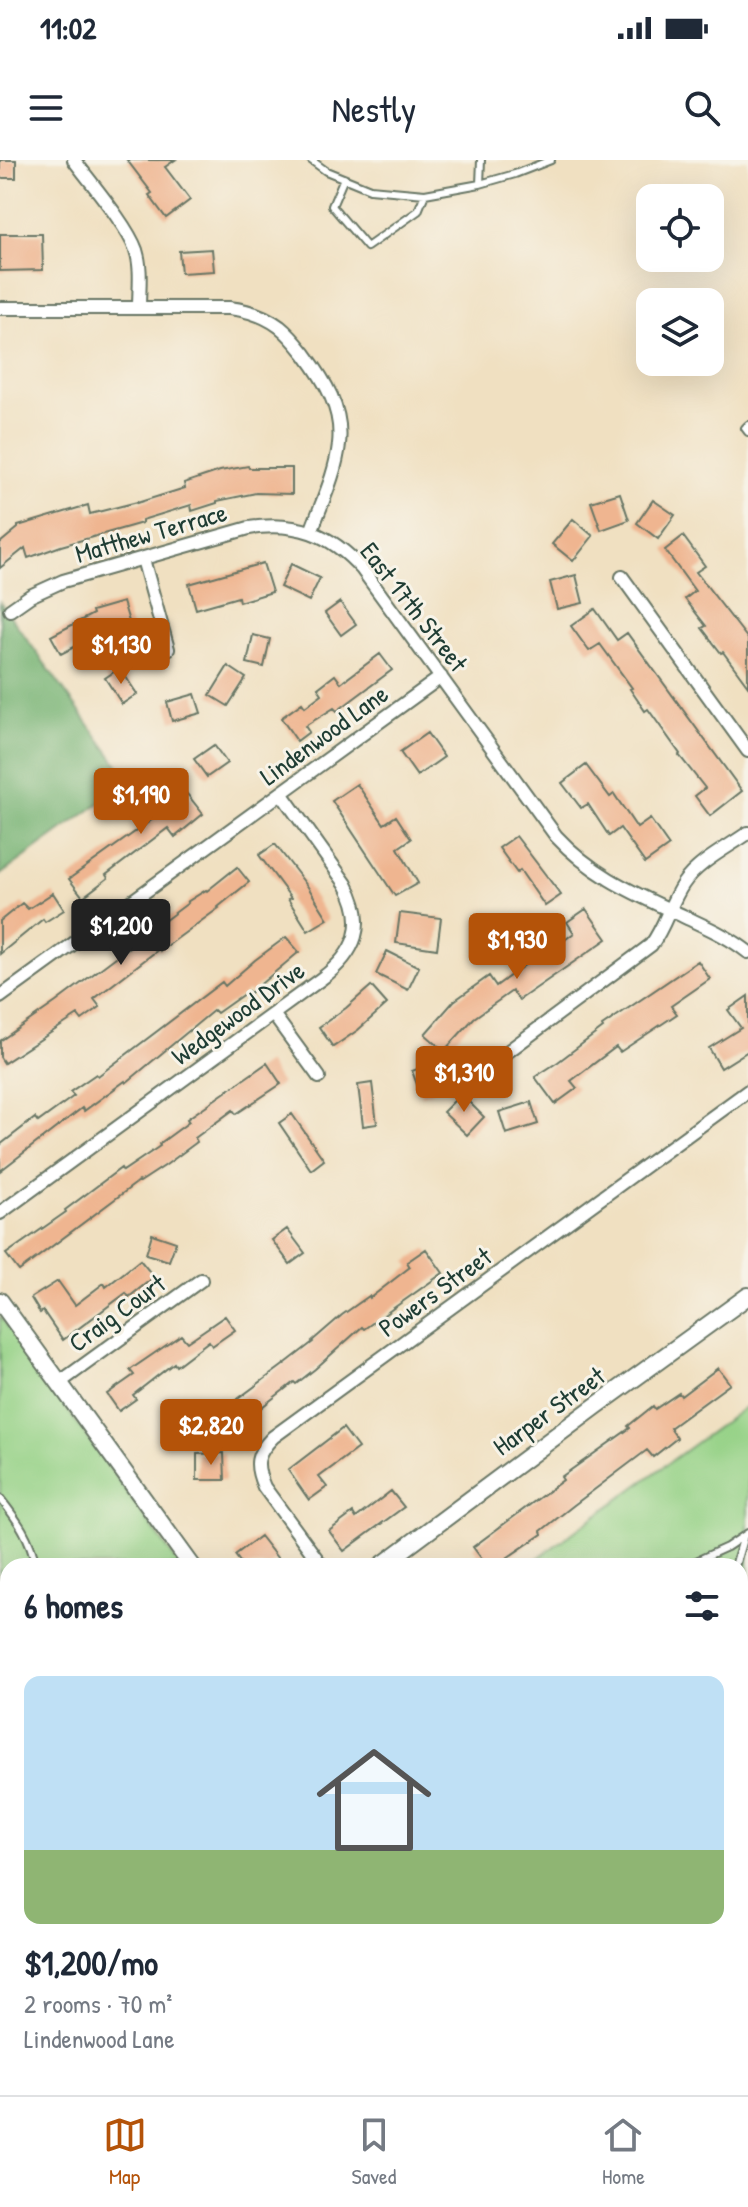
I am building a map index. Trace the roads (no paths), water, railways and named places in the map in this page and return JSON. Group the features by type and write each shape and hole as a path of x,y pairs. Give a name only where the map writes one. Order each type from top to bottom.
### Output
{"street":[{"path":"74,160 129,235 139,265 139,308"},
{"path":"0,308 229,308 245,309 278,325 291,336 320,374 336,408 340,426 336,462 311,532"},
{"name":"Matthew Terrace","path":"10,610 46,587 258,527 279,525 311,532"},
{"name":"East 17th Street","path":"311,532 328,539 362,569 556,836 575,856 615,884 726,936 748,952"},
{"path":"143,559 168,649"},
{"path":"622,577 748,751"},
{"name":"Lindenwood Lane","path":"0,997 441,677"},
{"name":"Wedgewood Drive","path":"0,1213 336,969 346,956 354,941 357,925 354,897 281,793"},
{"path":"499,1058 651,945 682,885 691,874 748,833"},
{"path":"273,1014 319,1077"},
{"name":"Powers Street","path":"316,1558 264,1487 259,1475 257,1460 273,1437 748,1091"},
{"name":"Craig Court","path":"59,1383 201,1280"},
{"name":"Harper Street","path":"392,1558 748,1296"},
{"path":"0,1301 186,1558"}],"lane":[{"path":"311,160 326,171 370,189 425,194 480,184 551,160"},
{"path":"480,184 481,160"},
{"path":"344,178 332,206 367,247 418,211 425,194"},
{"path":"748,425 745,428 748,432"},
{"path":"0,1498 21,1525 36,1558"},
{"path":"701,1558 746,1536"},
{"path":"738,1558 746,1536"}]}
